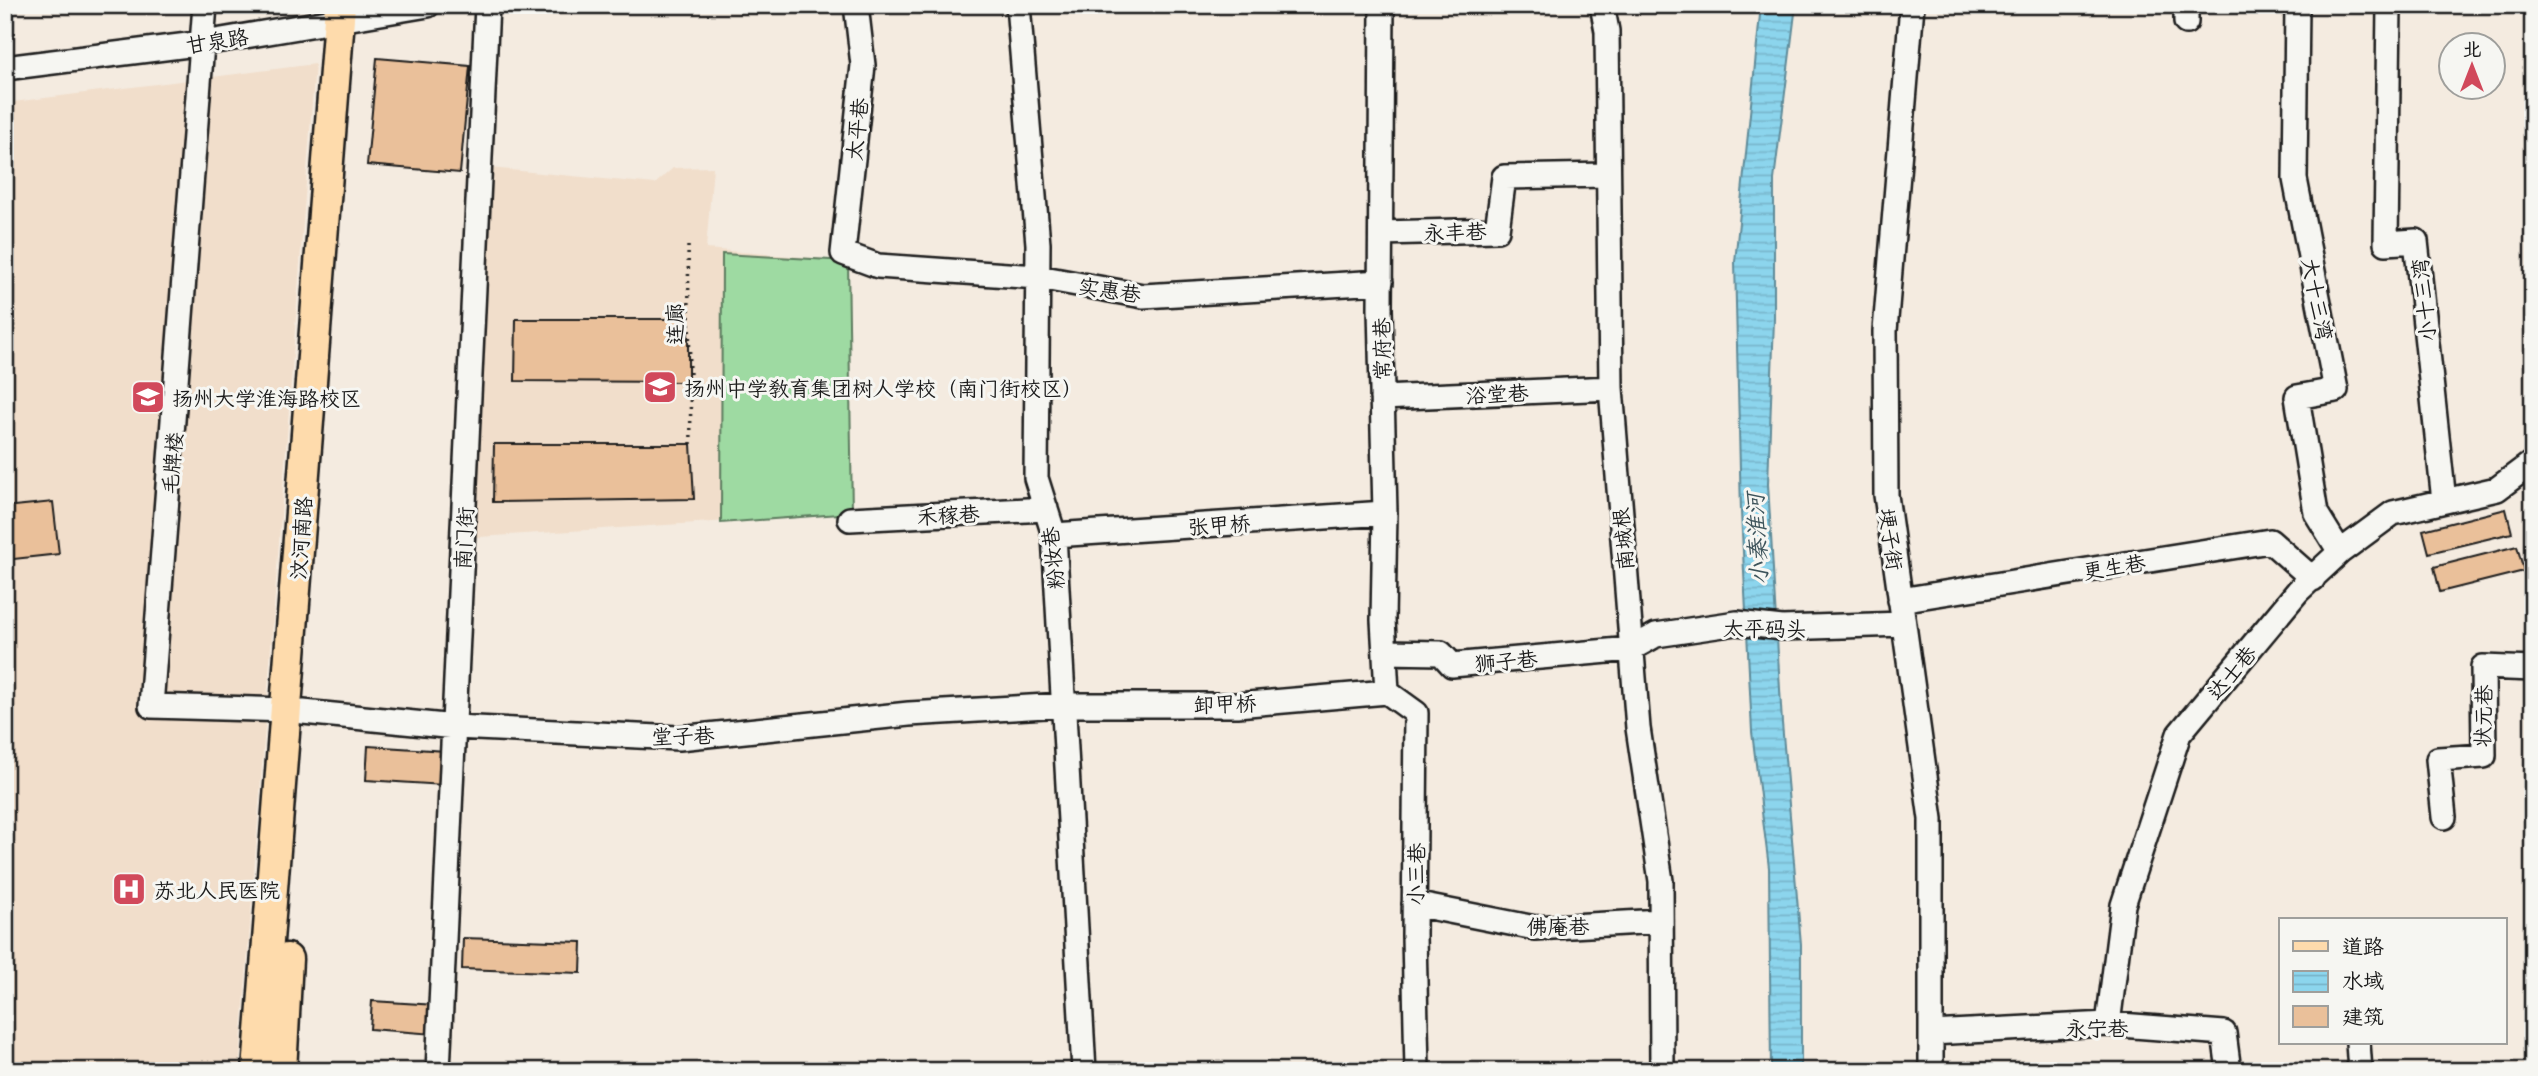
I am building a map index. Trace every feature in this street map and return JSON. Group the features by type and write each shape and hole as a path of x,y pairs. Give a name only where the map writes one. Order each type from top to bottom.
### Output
{"main road":[{"name":"汶河南路","path":"258,1071 295,711 350,11"},
{"name":"汶河南路","path":"281,1071 295,711"}],"street":[{"path":"204,43 205,5"},
{"name":"甘泉路","path":"5,68 204,43 350,11 428,5"},
{"name":"南门街","path":"438,1071 487,5"},
{"name":"太平巷","path":"843,253 863,65 856,5"},
{"name":"粉妆巷","path":"1018,5 1038,244 1036,478 1054,535 1084,1071"},
{"name":"常府巷","path":"1382,5 1381,282 1387,692"},
{"name":"南城根","path":"1602,5 1607,31 1612,388 1638,728 1661,881 1662,1071"},
{"name":"埂子街","path":"1912,5 1885,331 1886,495 1931,818 1931,1071"},
{"name":"大十三湾","path":"2297,5 2295,179 2336,390 2297,397 2316,513 2340,552"},
{"name":"小十三湾","path":"2389,5 2386,243 2416,241 2444,501"},
{"name":"毛牌楼","path":"204,43 151,706 295,711"},
{"name":"永丰巷","path":"1381,233 1497,230 1504,177 1607,175"},
{"name":"实惠巷","path":"843,253 878,266 1038,277 1143,296 1381,282"},
{"name":"浴堂巷","path":"1382,398 1612,388"},
{"name":"达士巷","path":"2108,1024 2123,905 2179,734 2298,592 2340,552 2393,513 2497,489 2533,462"},
{"name":"禾稼巷","path":"850,519 1046,509"},
{"name":"张甲桥","path":"1054,535 1385,513"},
{"name":"更生巷","path":"1900,600 2270,541 2313,579"},
{"name":"太平码头","path":"1631,649 1656,635 1737,623 1782,628 1903,624"},
{"name":"狮子巷","path":"1385,652 1441,653 1452,665 1631,649"},
{"name":"状元巷","path":"2444,817 2438,759 2484,756 2483,667 2533,669"},
{"name":"卸甲桥","path":"1063,705 1237,705 1387,692"},
{"name":"小三巷","path":"1387,692 1416,713 1414,904 1417,1071"},
{"name":"堂子巷","path":"295,711 455,727 679,738 909,714 1063,705"},
{"name":"佛庵巷","path":"1414,904 1535,928 1661,922"},
{"name":"永宁巷","path":"1931,1034 2108,1024 2224,1034 2229,1071"},
{"path":"2358,1044 2360,1071"}],"path":[{"name":"连廊","path":"688,246 691,444"}],"shaded area":[{"name":"扬州大学淮海路校区","path":"315,64 239,1071 5,1071 5,103"},
{"name":"扬州中学教育集团树人学校（南门街校区）","path":"480,167 655,184 673,168 713,167 706,249 848,261 852,513 463,538"}],"green space":[{"path":"722,254 848,261 852,513 721,523"}],"water":[{"name":"小秦淮河","path":"1761,5 1796,5 1774,180 1774,319 1768,484 1782,723 1801,944 1801,1071 1771,1071 1769,868 1752,732 1741,512 1735,262"}],"building":[{"path":"377,58 470,66 460,173 367,165"},
{"path":"516,319 688,319 688,382 515,381"},
{"path":"494,444 691,444 694,499 493,502"},
{"path":"53,502 59,554 5,560 5,507"},
{"path":"2506,509 2512,533 2429,553 2423,530"},
{"path":"2517,546 2524,571 2440,592 2434,567"},
{"path":"368,746 446,751 444,785 366,780"},
{"path":"463,938 582,942 581,973 462,969"},
{"path":"372,1001 436,1005 434,1034 370,1029"}],"place":[{"name":"扬州中学教育集团树人学校（南门街校区）","path":"660,387"},
{"name":"扬州大学淮海路校区","path":"148,397"},
{"name":"苏北人民医院","path":"129,889"}]}
